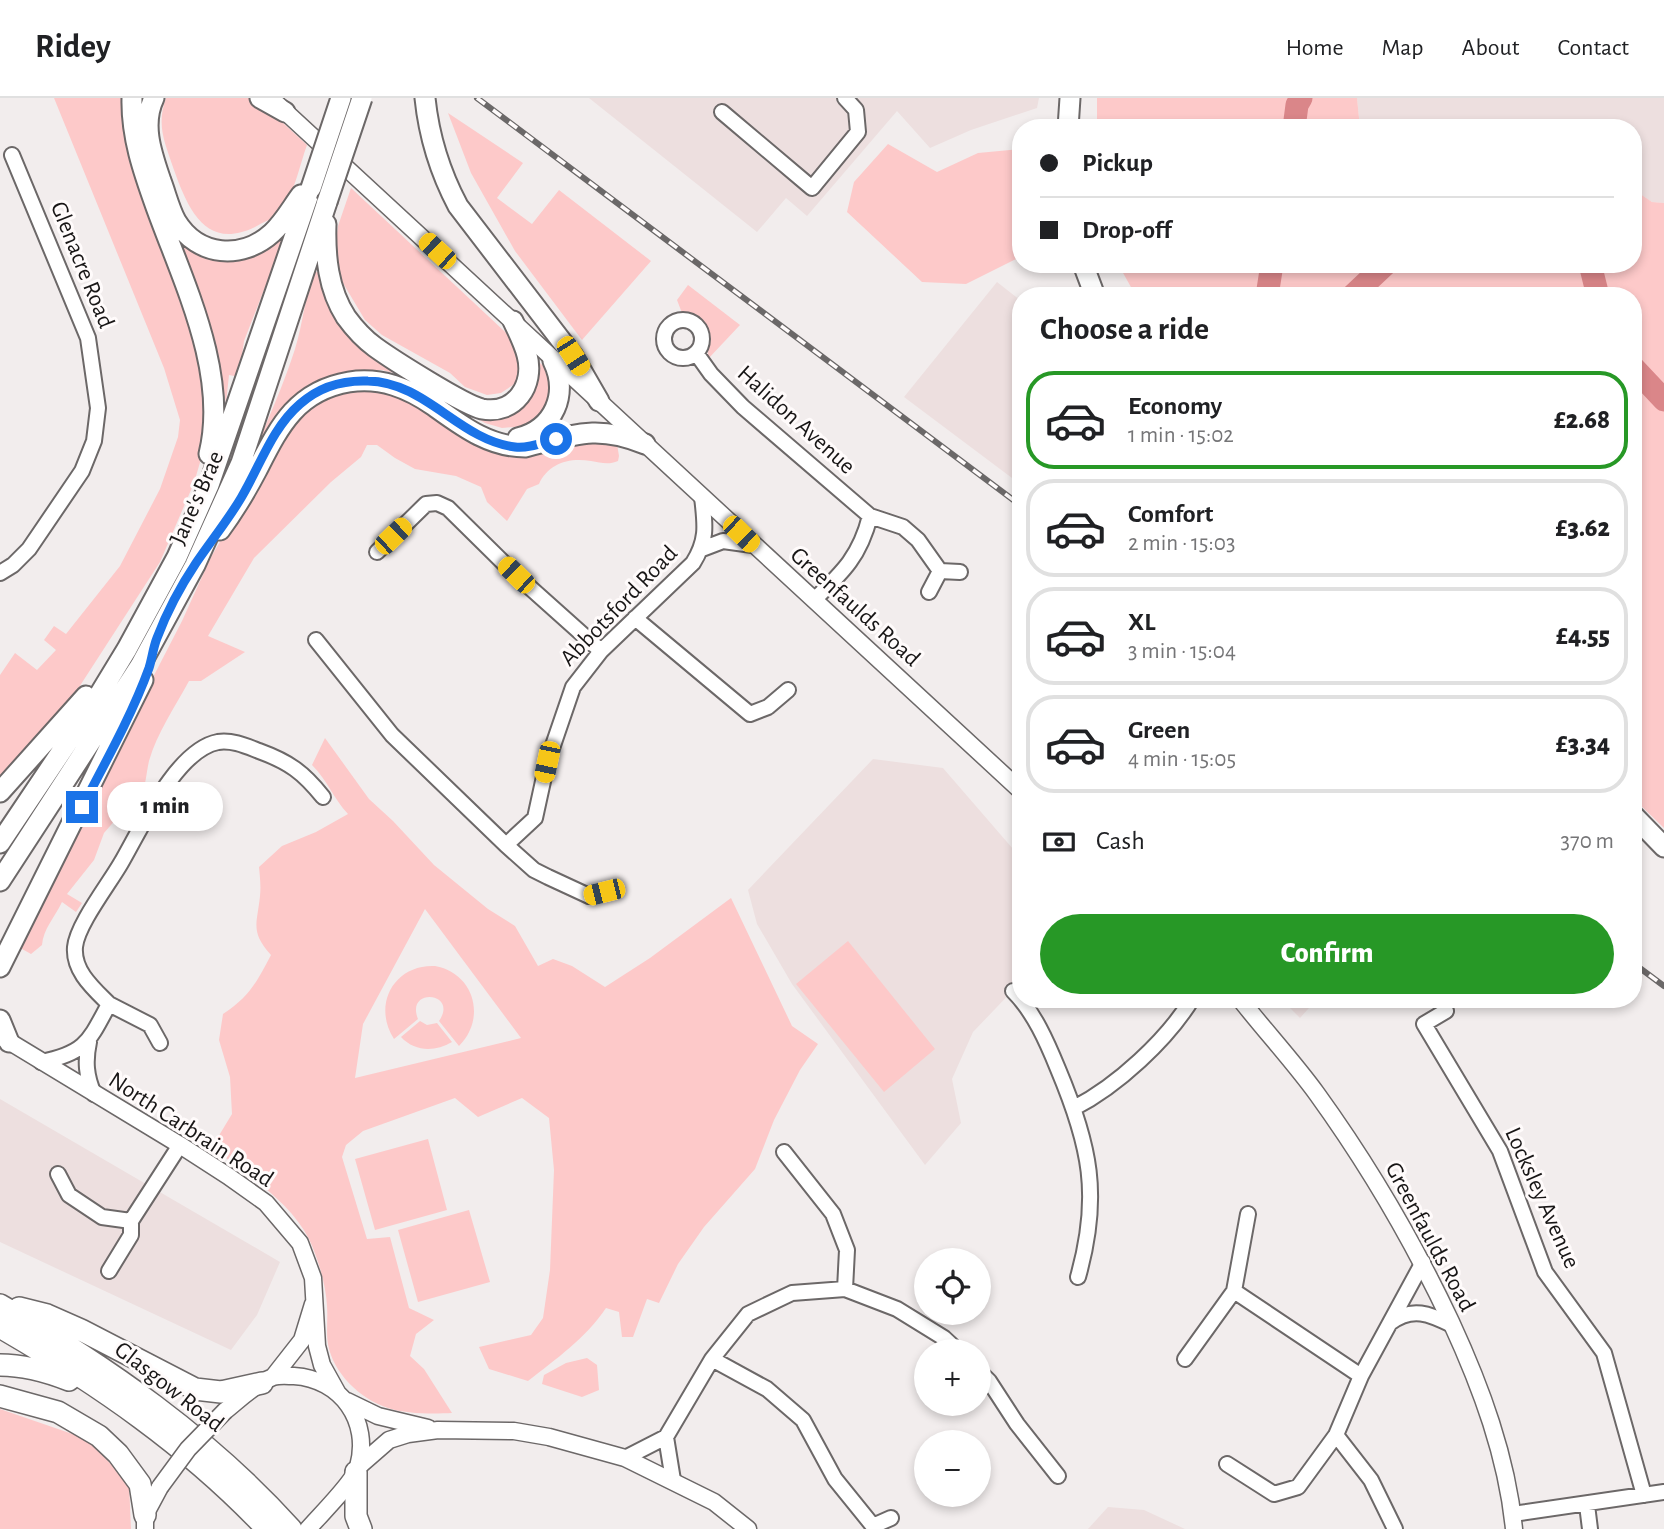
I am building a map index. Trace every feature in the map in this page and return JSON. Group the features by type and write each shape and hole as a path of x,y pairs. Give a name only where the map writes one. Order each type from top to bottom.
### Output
{"main road":[{"path":"132,98 136,146 203,340 213,386 215,425 194,519"},
{"path":"154,98 148,112 154,161 177,221 185,232 204,247 226,252 254,245 275,231 300,195 311,188"},
{"path":"260,98 278,105"},
{"name":"Jane's Brae","path":"0,843 127,649 177,557 209,485 341,98"},
{"name":"Jane's Brae","path":"0,881 157,638 195,565 241,463 362,98"},
{"path":"425,98 436,154 445,182 458,206 565,345 599,401"},
{"path":"1069,119 1070,98"},
{"path":"327,202 326,248 328,272 334,292 344,314 357,332 375,347 471,405 494,409 514,402 528,382 528,357 513,321"},
{"path":"505,444 533,434 541,429 553,414 561,380 553,360"},
{"path":"195,565 231,514 288,416 309,396 323,388 353,381 398,385 414,392 483,438 514,447 525,447 575,434 603,432 616,433 645,444"},
{"path":"0,967 136,697 149,669 157,638"},
{"path":"0,792 127,649"},
{"path":"1642,824 1664,847"},
{"path":"0,1020 5,1039"},
{"path":"0,1304 47,1315 195,1388 221,1392 267,1380"},
{"name":"Glasgow Road","path":"0,1304 151,1402 236,1474 291,1529"},
{"name":"Glasgow Road","path":"0,1327 111,1395 173,1443 267,1529"},
{"path":"0,1365 46,1370 111,1395"},
{"path":"0,1396 58,1412 99,1436 118,1454 140,1484 145,1522"},
{"path":"357,1470 356,1516 361,1529"}],"street":[{"path":"722,112 812,188 858,132 856,110 845,98"},
{"name":"Greenfaulds Road","path":"278,105 1012,783"},
{"name":"Glenacre Road","path":"0,573 13,565 29,549 82,471 94,441 98,408 88,338 12,155"},
{"name":"Halidon Avenue","path":"696,353 711,374 743,407 870,516 903,527 918,540 940,571"},
{"name":"Abbotsford Road","path":"506,845 535,818 547,762 573,687 601,651 693,563 702,549 705,536 702,497"},
{"path":"377,552 426,504 437,503 448,508 516,575 601,651"},
{"path":"814,600 845,570 865,539 870,516"},
{"name":"Abbotsford Road","path":"702,549 723,541 752,545"},
{"path":"929,592 940,571 960,572"},
{"path":"635,618 750,714 768,707 788,690"},
{"path":"316,640 392,735 534,870 589,896 604,892"},
{"path":"160,1043 150,1025 109,1004 86,980 80,970 75,948 78,933 154,805 194,754 217,743 232,742 288,762 298,769 323,797"},
{"path":"94,1094 86,1066 89,1042 109,1004"},
{"path":"1025,1008 1045,1038 1074,1108 1088,1156 1091,1185 1086,1250 1078,1277"},
{"path":"1074,1108 1115,1083 1187,1008"},
{"name":"Greenfaulds Road","path":"1247,1008 1315,1092 1368,1168 1423,1262 1481,1394 1497,1441 1514,1522"},
{"name":"Locksley Avenue","path":"1446,1011 1424,1024 1500,1151 1545,1272 1604,1353 1644,1495"},
{"name":"North Carbrain Road","path":"5,1039 228,1176 266,1203 300,1243 313,1278 317,1346 322,1365 341,1396 352,1407 358,1422 361,1450 357,1470"},
{"path":"41,1062 70,1055 89,1042"},
{"path":"109,1270 131,1235 131,1221 180,1145"},
{"path":"784,1152 833,1214 847,1250 845,1289"},
{"path":"58,1174 69,1195 102,1217 131,1221"},
{"path":"1185,1359 1234,1291 1248,1214"},
{"path":"1227,1464 1275,1494 1298,1487 1336,1435 1360,1376 1423,1262"},
{"path":"625,1458 666,1437 712,1359 748,1314 792,1293 845,1289 897,1309 945,1339"},
{"path":"1234,1291 1360,1376"},
{"path":"145,1522 160,1487 188,1449 225,1411 267,1380 302,1339 316,1297"},
{"path":"1389,1324 1398,1318 1423,1312 1452,1325"},
{"path":"712,1359 767,1389 803,1420 835,1479 873,1526 891,1518"},
{"path":"267,1380 303,1376 323,1382 341,1396 378,1416 438,1430"},
{"path":"991,1384 1017,1424 1058,1476"},
{"path":"308,1529 357,1470 388,1440 438,1430 514,1431 549,1437 625,1458 714,1502 748,1529"},
{"path":"1336,1435 1371,1480 1395,1529"},
{"path":"666,1437 673,1480"},
{"path":"1514,1522 1587,1505 1664,1492"},
{"path":"1587,1505 1590,1529"}],"shaded area":[{"path":"54,98 124,98 197,339 210,428 194,483 160,562 63,712 0,783 0,675 15,653 37,670 56,650 44,640 54,626 66,634 120,566 160,489 178,437 180,420 164,368"},
{"path":"140,98 147,98 170,211 211,249 276,234 285,236 244,341 239,377 229,375 226,403 219,366 144,148"},
{"path":"166,98 256,98 307,145 290,196 279,213 238,233 224,234 201,222 186,199 165,143 162,117"},
{"path":"589,98 1039,98 1037,108 971,130 930,148 897,111 807,216 786,198 757,232"},
{"path":"1097,98 1357,98 1359,119 1097,119"},
{"path":"1357,98 1664,98 1664,203 1652,202 1642,195 1642,119 1359,119"},
{"path":"448,113 523,163 497,198 532,224 559,190 651,261 582,340 515,251 471,173"},
{"path":"888,144 937,172 978,153 1012,150 1012,261 966,284 922,282 847,212 854,182"},
{"path":"351,188 516,342 526,368 516,383 501,393 487,395 465,387 450,373 382,335 365,320 340,278 334,257 338,226"},
{"path":"1642,195 1652,202 1664,203 1664,828 1642,807 1642,287 1131,287 1123,273 1642,273"},
{"path":"314,271 326,275 343,320 467,407 532,392 538,373 538,361 556,378 556,391 541,418 525,426 502,428 485,423 402,375 382,370 324,379 304,390 240,484 289,366"},
{"path":"997,282 1012,294 1012,478 904,397"},
{"path":"688,285 740,325 708,359 709,330 703,321 682,313 677,300"},
{"path":"368,388 409,398 466,436 575,439 617,444 618,461 605,463 574,460 553,467 539,484 527,489 507,521 487,502 481,487 456,476 415,469 377,445 367,445 361,457 331,482 254,558 208,636 245,652 201,681 189,681 152,751 140,799 145,803 139,811 129,804 104,833 94,860 67,894 82,903 76,912 62,902 47,928 42,945 31,954 15,945 182,621 211,557 290,424 329,395"},
{"path":"325,738 369,799 434,865 488,909 515,926 538,966 553,959 572,966 605,987 650,958 731,898 792,1026 818,1044 800,1070 774,1120 755,1169 704,1227 678,1264 659,1303 647,1299 633,1337 622,1337 619,1312 606,1308 580,1338 528,1381 489,1369 479,1347 531,1335 543,1318 550,1270 554,1170 549,1118 522,1098 478,1117 455,1098 363,1131 346,1145 342,1157 367,1239 390,1237 409,1308 434,1320 416,1334 410,1356 424,1369 452,1413 395,1410 378,1404 349,1384 331,1355 327,1339 325,1289 309,1239 278,1200 212,1147 232,1114 230,1077 219,1040 223,1014 252,988 271,955 260,940 256,927 260,893 259,867 282,846 316,832 348,814 312,765","holes":["425,909 521,1038 355,1078 363,1024"]},
{"path":"873,759 943,768 1012,848 1012,991 973,1032 952,1079 961,1123 925,1165 792,984 757,924 748,890"},
{"path":"848,941 935,1049 884,1092 796,984"},
{"path":"435,966 448,970 467,987 474,1010 468,1035 459,1046 439,1021 443,1011 442,1004 431,997 419,1002 416,1009 418,1019 394,1039 385,1013 386,1000 391,989 398,979 408,972"},
{"path":"1290,1008 1309,1008 1300,1018"},
{"path":"420,1021 427,1025 437,1023 452,1042 432,1049 412,1046 401,1037"},
{"path":"0,1099 280,1262 257,1315 231,1350 0,1242"},
{"path":"428,1139 447,1210 375,1230 355,1159"},
{"path":"469,1210 490,1282 418,1302 398,1230"},
{"path":"587,1358 597,1365 599,1390 582,1397 542,1384 544,1375 566,1363"},
{"path":"0,1409 87,1439 129,1483 131,1529 0,1529"},
{"path":"1108,1507 1144,1510 1185,1529 1088,1529"}],"waterway":[{"path":"1295,119 1301,98"},
{"path":"1268,287 1271,273"},
{"path":"1362,287 1376,273"},
{"path":"1592,273 1596,287"},
{"path":"1642,377 1664,400"}],"railway":[{"path":"477,98 1012,499"},
{"path":"1642,970 1664,986"}],"route":[{"path":"82,807 149,669 157,638 195,565 243,495 276,433 288,416 309,396 323,388 353,381 382,382 414,392 467,429 494,442 525,447 556,439"}]}
